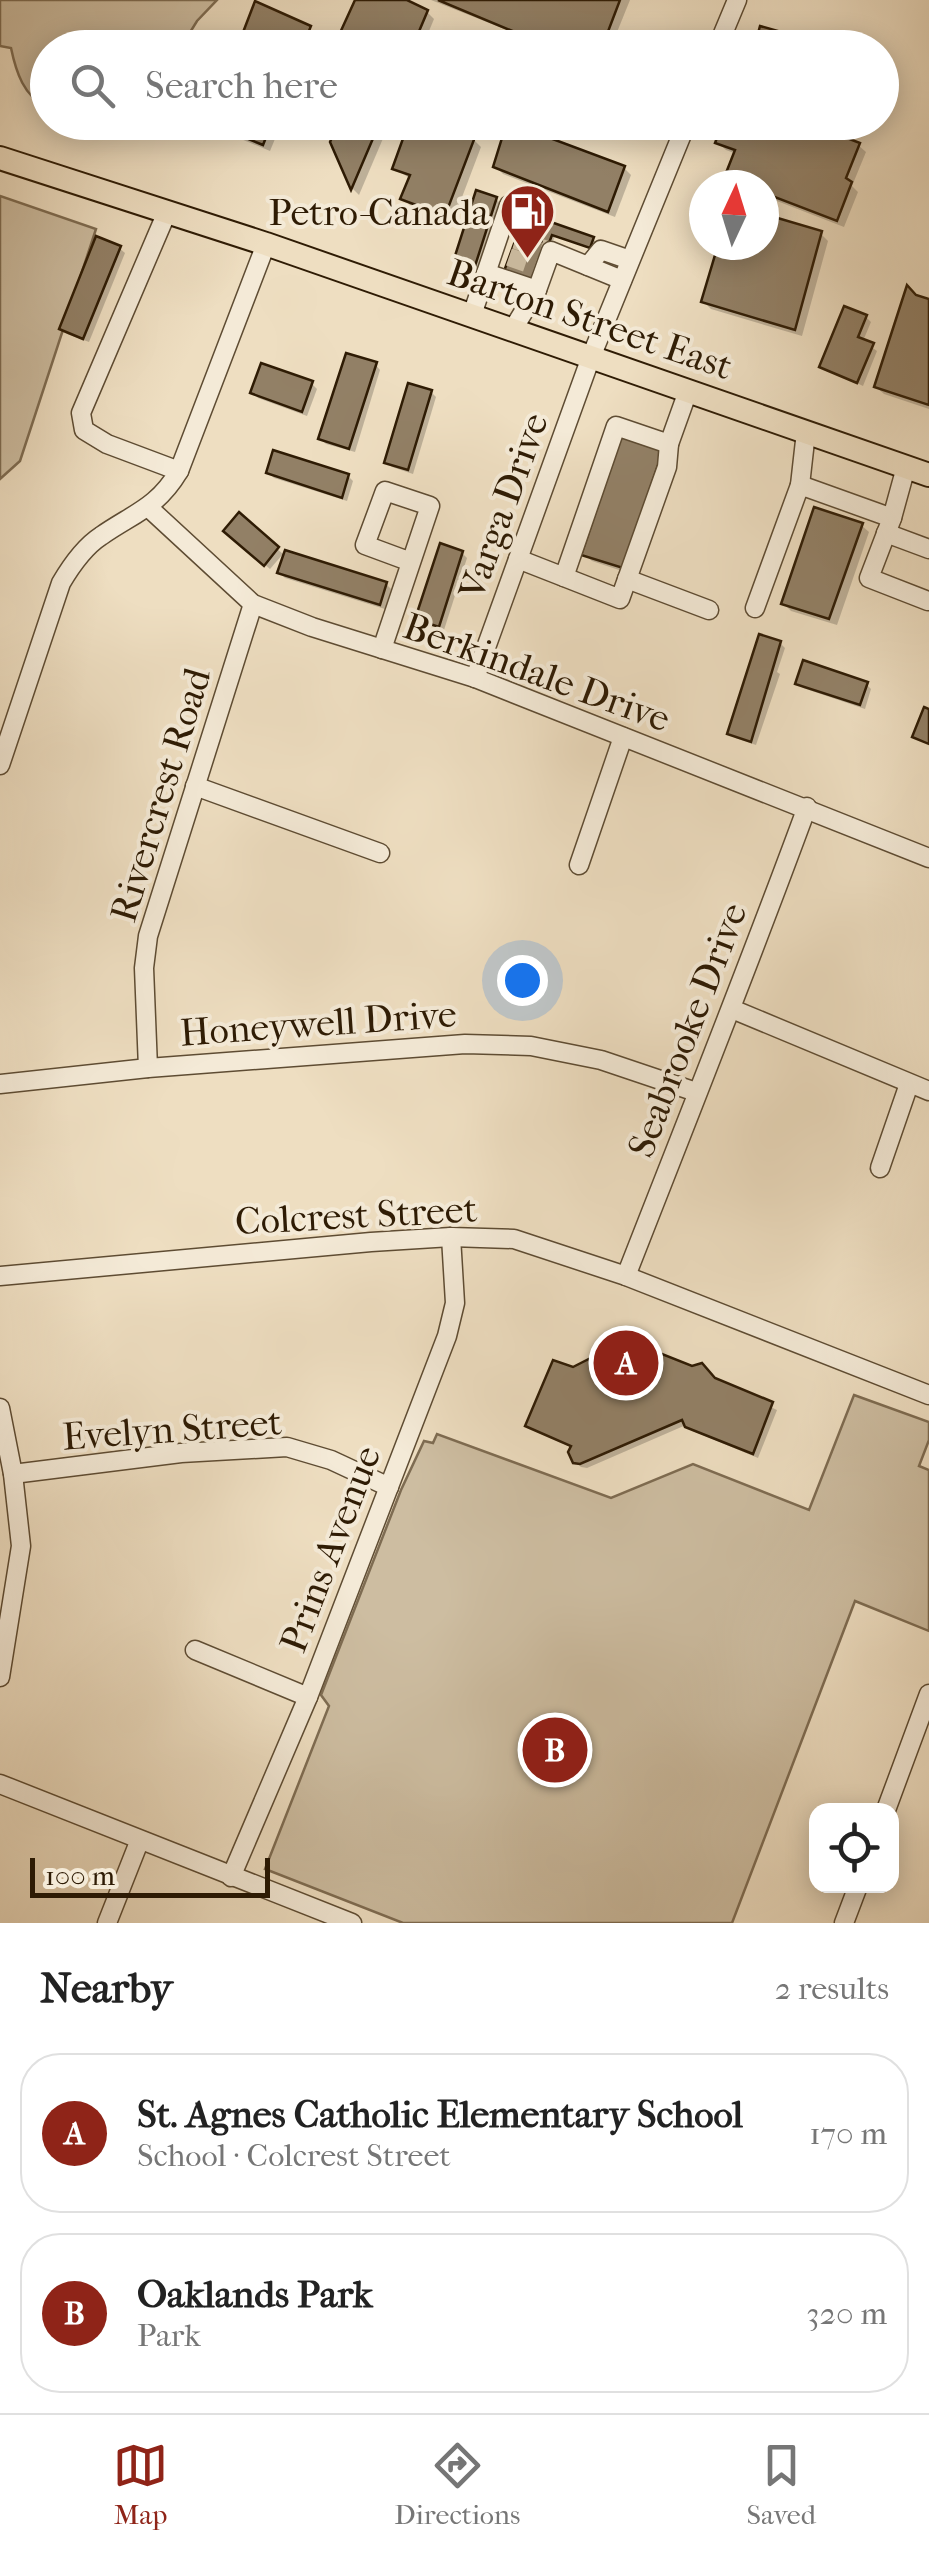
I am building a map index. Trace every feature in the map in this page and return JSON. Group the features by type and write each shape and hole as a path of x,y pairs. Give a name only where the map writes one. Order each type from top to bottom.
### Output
{"main road":[{"name":"Barton Street East","path":"0,158 266,244 918,471"}],"street":[{"path":"724,30 737,0"},
{"name":"Varga Drive","path":"475,678 592,357 679,140"},
{"path":"472,315 486,272 504,245 509,205"},
{"path":"167,212 81,413 84,430 107,444 178,472"},
{"path":"0,765 62,584 72,565 98,538 149,508 166,493 178,472 266,244"},
{"path":"588,266 601,250 630,260"},
{"path":"514,330 537,290 544,259 588,266 622,280"},
{"path":"486,272 537,290"},
{"path":"518,558 620,599 688,391"},
{"path":"564,577 616,426 669,444"},
{"path":"755,608 800,486 806,432"},
{"path":"918,471 889,526 869,578 928,601"},
{"path":"800,486 889,526 929,550"},
{"name":"Berkindale Drive","path":"149,508 254,604 475,678 929,858"},
{"path":"382,649 410,562"},
{"path":"627,579 709,610"},
{"name":"Rivercrest Road","path":"148,1068 144,968 148,936 254,604"},
{"path":"579,865 623,737"},
{"path":"195,786 380,853"},
{"name":"Seabrooke Drive","path":"626,1276 807,808"},
{"path":"732,1009 929,1091"},
{"name":"Honeywell Drive","path":"0,1084 148,1068 464,1044 530,1046 600,1060 696,1092"},
{"path":"880,1168 909,1084"},
{"name":"Colcrest Street","path":"0,1276 451,1237 514,1239 626,1276 929,1395"},
{"name":"Prins Avenue","path":"231,1877 308,1697 447,1336 454,1304 451,1237"},
{"path":"0,1408 21,1546 0,1677"},
{"name":"Evelyn Street","path":"13,1474 182,1453 287,1447 331,1460 390,1488"},
{"path":"196,1650 308,1697"},
{"path":"889,1803 921,1739 929,1694"},
{"path":"0,1784 352,1923"},
{"path":"107,1923 139,1842"},
{"path":"844,1923 855,1893"}],"shaded area":[{"path":"0,0 217,0 191,30 30,30 30,94 11,48 0,46"},
{"path":"0,196 96,229 20,461 0,479"},
{"path":"854,1395 929,1422 929,1440 919,1466 929,1470 929,1631 855,1601 732,1923 403,1923 265,1869 329,1706 321,1695 424,1441 433,1443 437,1434 611,1498 693,1464 809,1510"}],"building":[{"path":"355,0 407,0 428,10 420,30 341,30"},
{"path":"438,0 620,0 609,30 510,30"},
{"path":"255,1 311,26 309,30 244,30"},
{"path":"372,140 351,190 330,142"},
{"path":"402,140 474,140 445,216 400,199 410,175 392,169"},
{"path":"501,140 555,140 625,166 608,212 493,167"},
{"path":"716,140 860,143 846,178 852,182 837,221 779,199 779,170 727,170 735,150 715,143"},
{"path":"476,190 497,197 475,266 454,259"},
{"path":"528,214 594,237 590,248 552,235 549,243 522,233"},
{"path":"779,218 822,231 795,330 701,302 714,260 779,260"},
{"path":"518,233 547,243 532,285 503,274"},
{"path":"96,236 121,246 83,339 59,329"},
{"path":"907,285 916,295 929,299 929,405 874,387"},
{"path":"844,306 867,315 858,337 874,343 857,383 819,367"},
{"path":"346,353 377,362 349,449 318,439"},
{"path":"261,363 313,381 302,412 250,393"},
{"path":"408,383 432,390 408,470 384,463"},
{"path":"623,431 665,445 623,568 581,555"},
{"path":"273,450 349,474 342,498 266,473"},
{"path":"814,507 863,523 829,619 781,604"},
{"path":"239,512 279,547 264,566 223,531"},
{"path":"440,543 463,551 439,627 415,619"},
{"path":"285,550 387,582 380,605 277,573"},
{"path":"759,634 781,641 751,742 727,734"},
{"path":"803,660 868,682 860,705 795,684"},
{"path":"924,707 929,709 929,744 912,737"},
{"path":"619,1337 692,1366 702,1363 715,1378 773,1402 753,1454 685,1427 682,1420 580,1464 573,1463 568,1452 571,1446 525,1426 553,1360 573,1367 616,1345"}],"tunnel":[{"path":"515,240 545,249"},
{"path":"509,257 538,267"}],"place":[{"name":"Petro-Canada","path":"528,261"},
{"name":"St. Agnes Catholic Elementary School","path":"626,1363"},
{"name":"Oaklands Park","path":"555,1750"}]}
